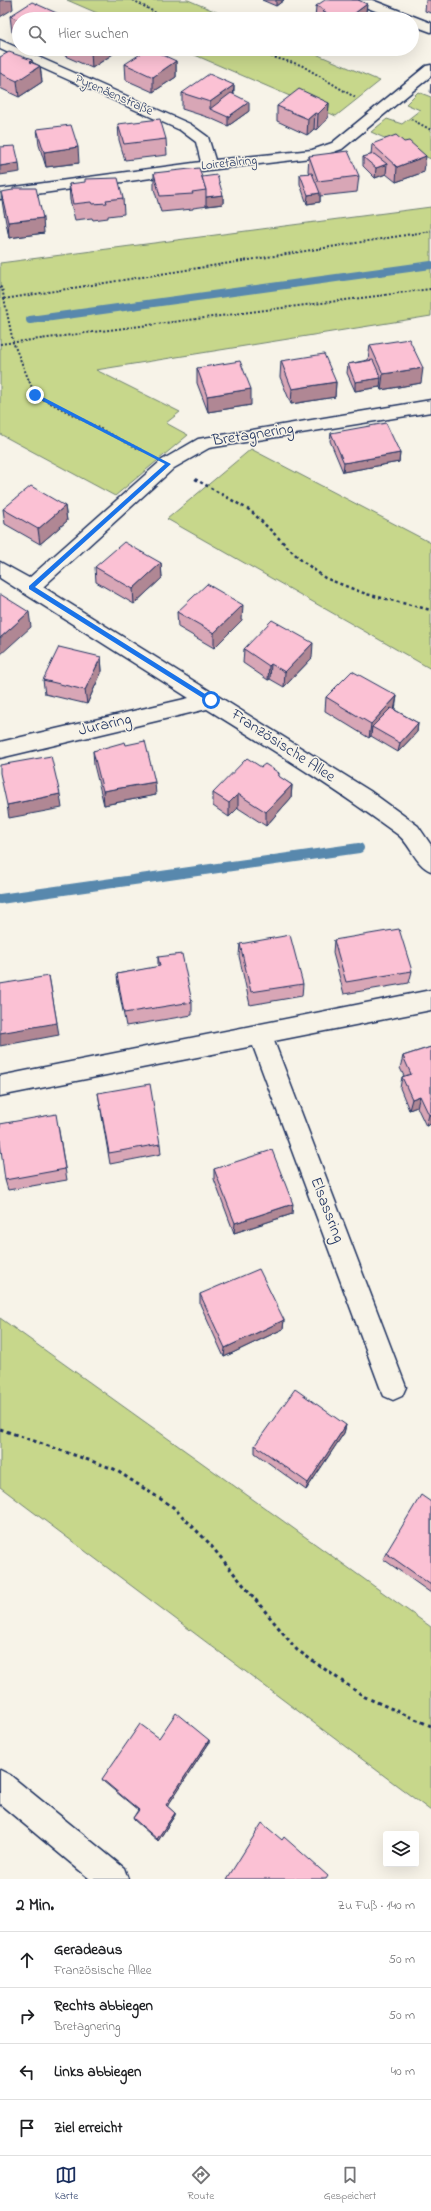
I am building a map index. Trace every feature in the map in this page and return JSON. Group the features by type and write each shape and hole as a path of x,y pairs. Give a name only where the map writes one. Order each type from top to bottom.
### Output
{"street":[{"path":"360,0 390,12"},
{"path":"419,23 431,28"},
{"name":"Pyrenäenstraße","path":"0,44 12,49"},
{"name":"Pyrenäenstraße","path":"27,56 185,127 203,140 209,165"},
{"name":"Loiretalring","path":"0,194 209,165 314,154 338,146 431,69"},
{"name":"Bretagnering","path":"31,587 168,464 204,443 431,406"},
{"name":"Französische Allee","path":"0,569 211,700 363,797 411,832 431,862"},
{"name":"Juraring","path":"0,750 211,700"},
{"path":"0,1086 431,1000"},
{"name":"Elsassring","path":"260,1034 393,1387"},
{"path":"0,1785 113,1879"}],"path":[{"path":"133,0 154,12"},
{"path":"269,56 302,65 342,92 383,108"},
{"path":"4,299 431,230"},
{"path":"0,287 4,299 12,342 35,395 168,464 251,511 300,559 325,578 366,594 431,610"},
{"path":"0,344 431,289"},
{"path":"0,1429 114,1469 173,1507 208,1542 298,1650 365,1697 431,1726"}],"green space":[{"path":"67,0 188,0 216,12 95,12"},
{"path":"197,56 321,56 380,81 336,116"},
{"path":"418,92 431,97 431,159 371,132 387,119 402,124 420,110 406,104"},
{"path":"431,207 431,316 96,370 180,412 166,423 188,435 115,496 0,434 0,263"},
{"path":"251,449 431,543 431,669 167,519"},
{"path":"0,1318 431,1627 431,1811 0,1487"}],"building":[{"path":"325,0 358,0 367,4 356,12 323,12 325,10 316,6"},
{"path":"32,2 54,12 16,12"},
{"path":"9,52 12,53 12,56 20,56 32,60 30,62 40,66 17,81 0,73 0,57"},
{"path":"137,56 165,56 176,61 153,77 125,64"},
{"path":"209,74 234,85 210,102 182,93"},
{"path":"299,89 329,103 318,114 315,113 308,119 277,106"},
{"path":"231,93 249,102 228,117 210,109"},
{"path":"160,119 166,139 124,144 118,124"},
{"path":"71,125 78,147 44,152 37,129"},
{"path":"396,135 404,142 409,141 426,156 397,167 372,144"},
{"path":"15,146 19,163 0,166 0,147"},
{"path":"348,151 359,176 318,181 309,156"},
{"path":"374,154 387,164 376,168 363,157"},
{"path":"199,168 206,190 192,192 193,194 160,196 154,173"},
{"path":"312,173 320,193 308,195 300,174"},
{"path":"217,175 223,195 206,197 206,190 202,177"},
{"path":"118,178 123,198 106,200 107,203 92,204 91,202 73,204 69,184 85,182 85,179"},
{"path":"13,188 36,188 43,218 8,222 1,192 13,190"},
{"path":"409,339 423,368 383,374 370,345"},
{"path":"324,354 336,382 292,389 281,361"},
{"path":"373,360 381,378 355,382 348,364"},
{"path":"240,361 251,389 207,396 197,368"},
{"path":"386,423 400,453 344,463 331,433"},
{"path":"31,486 65,506 38,529 3,509"},
{"path":"124,542 161,563 133,589 95,567"},
{"path":"207,584 243,605 214,633 177,612"},
{"path":"0,594 29,612 0,638"},
{"path":"272,620 313,643 285,672 271,664 269,666 244,649"},
{"path":"59,647 101,657 85,690 43,680"},
{"path":"352,671 397,696 371,724 326,697"},
{"path":"391,708 418,723 400,743 372,727"},
{"path":"145,741 155,782 103,791 93,751 125,742 126,745"},
{"path":"51,756 60,794 7,805 0,773 0,765"},
{"path":"247,758 261,767 265,764 279,773 277,775 292,785 266,812 238,794 229,803 213,793"},
{"path":"399,929 412,971 346,982 334,940"},
{"path":"290,935 303,984 251,992 240,944"},
{"path":"182,954 192,1002 124,1013 117,974 160,966 158,957"},
{"path":"49,976 57,1023 0,1033 0,984"},
{"path":"431,1047 431,1114 429,1115 420,1096 412,1099 402,1077 411,1074 403,1056"},
{"path":"150,1084 160,1144 109,1153 98,1093"},
{"path":"56,1114 65,1169 5,1180 0,1142 0,1124"},
{"path":"272,1150 293,1204 235,1223 214,1169"},
{"path":"259,1269 284,1320 225,1348 200,1294"},
{"path":"295,1389 346,1425 308,1483 255,1445"},
{"path":"421,1495 431,1502 431,1585 386,1553"},
{"path":"176,1713 209,1740 166,1805 175,1813 157,1839 133,1818 139,1810 102,1779 140,1724 159,1738"},
{"path":"262,1823 282,1840 284,1837 328,1876 326,1879 227,1879"}],"waterway":[{"path":"30,320 431,265"},
{"path":"0,899 359,848"}],"route":[{"path":"35,395 168,464 31,587 211,700"}]}
